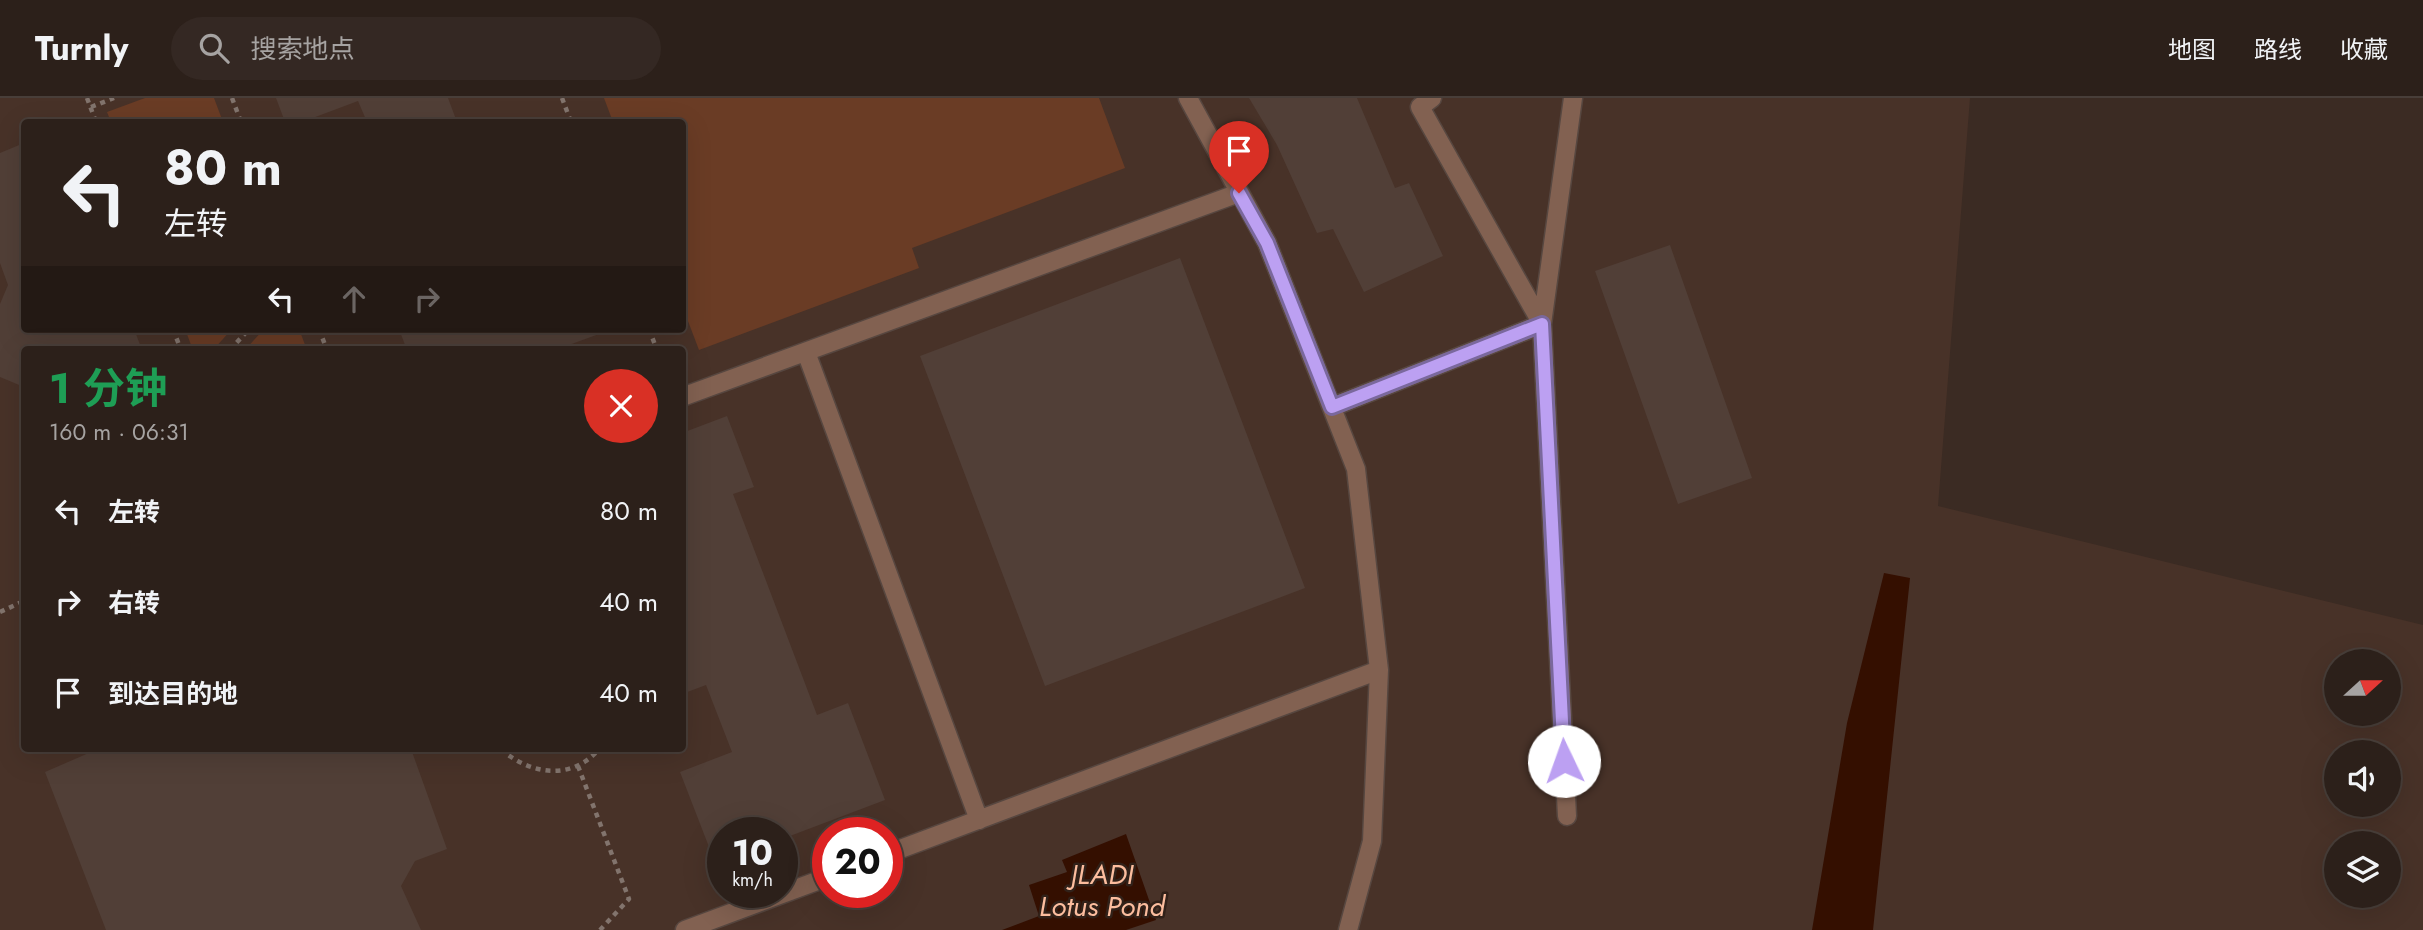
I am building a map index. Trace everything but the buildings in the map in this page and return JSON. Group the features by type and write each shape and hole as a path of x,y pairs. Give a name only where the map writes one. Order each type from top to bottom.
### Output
{"lane":[{"path":"1188,98 1267,243 1356,469 1379,670 1372,841 1348,930"},
{"path":"1432,98 1420,107 1542,324"},
{"path":"1567,816 1542,324 1573,98"},
{"path":"686,396 1239,193"},
{"path":"1332,407 1542,324"},
{"path":"806,352 979,820"},
{"path":"903,848 1379,670"},
{"path":"685,930 812,883"}],"path":[{"path":"87,98 95,119"},
{"path":"91,107 114,98"},
{"path":"232,98 241,119"},
{"path":"562,98 570,119"},
{"path":"0,612 21,602"},
{"path":"504,752 515,761 535,770 557,772 578,766 595,752"},
{"path":"578,766 629,899 600,930"}],"shaded area":[{"path":"0,98 1970,98 1938,506 2423,625 2423,930 0,930"},
{"path":"145,98 214,98 222,119 110,119 107,112"},
{"path":"604,98 1099,98 1125,168 912,248 919,268 699,350 686,316 686,119 612,119"},
{"path":"187,333 228,333 217,346 191,346"},
{"path":"260,333 301,333 305,346 249,346"}],"water":[{"path":"1884,573 1910,578 1873,930 1812,930 1847,723"},
{"name":"JLADI Lotus Pond","path":"1126,834 1156,920 1126,930 1002,930 1039,916 1029,885 1067,872 1062,860"}],"route":[{"path":"1239,193 1267,243 1332,407 1542,324 1564,761"}]}
